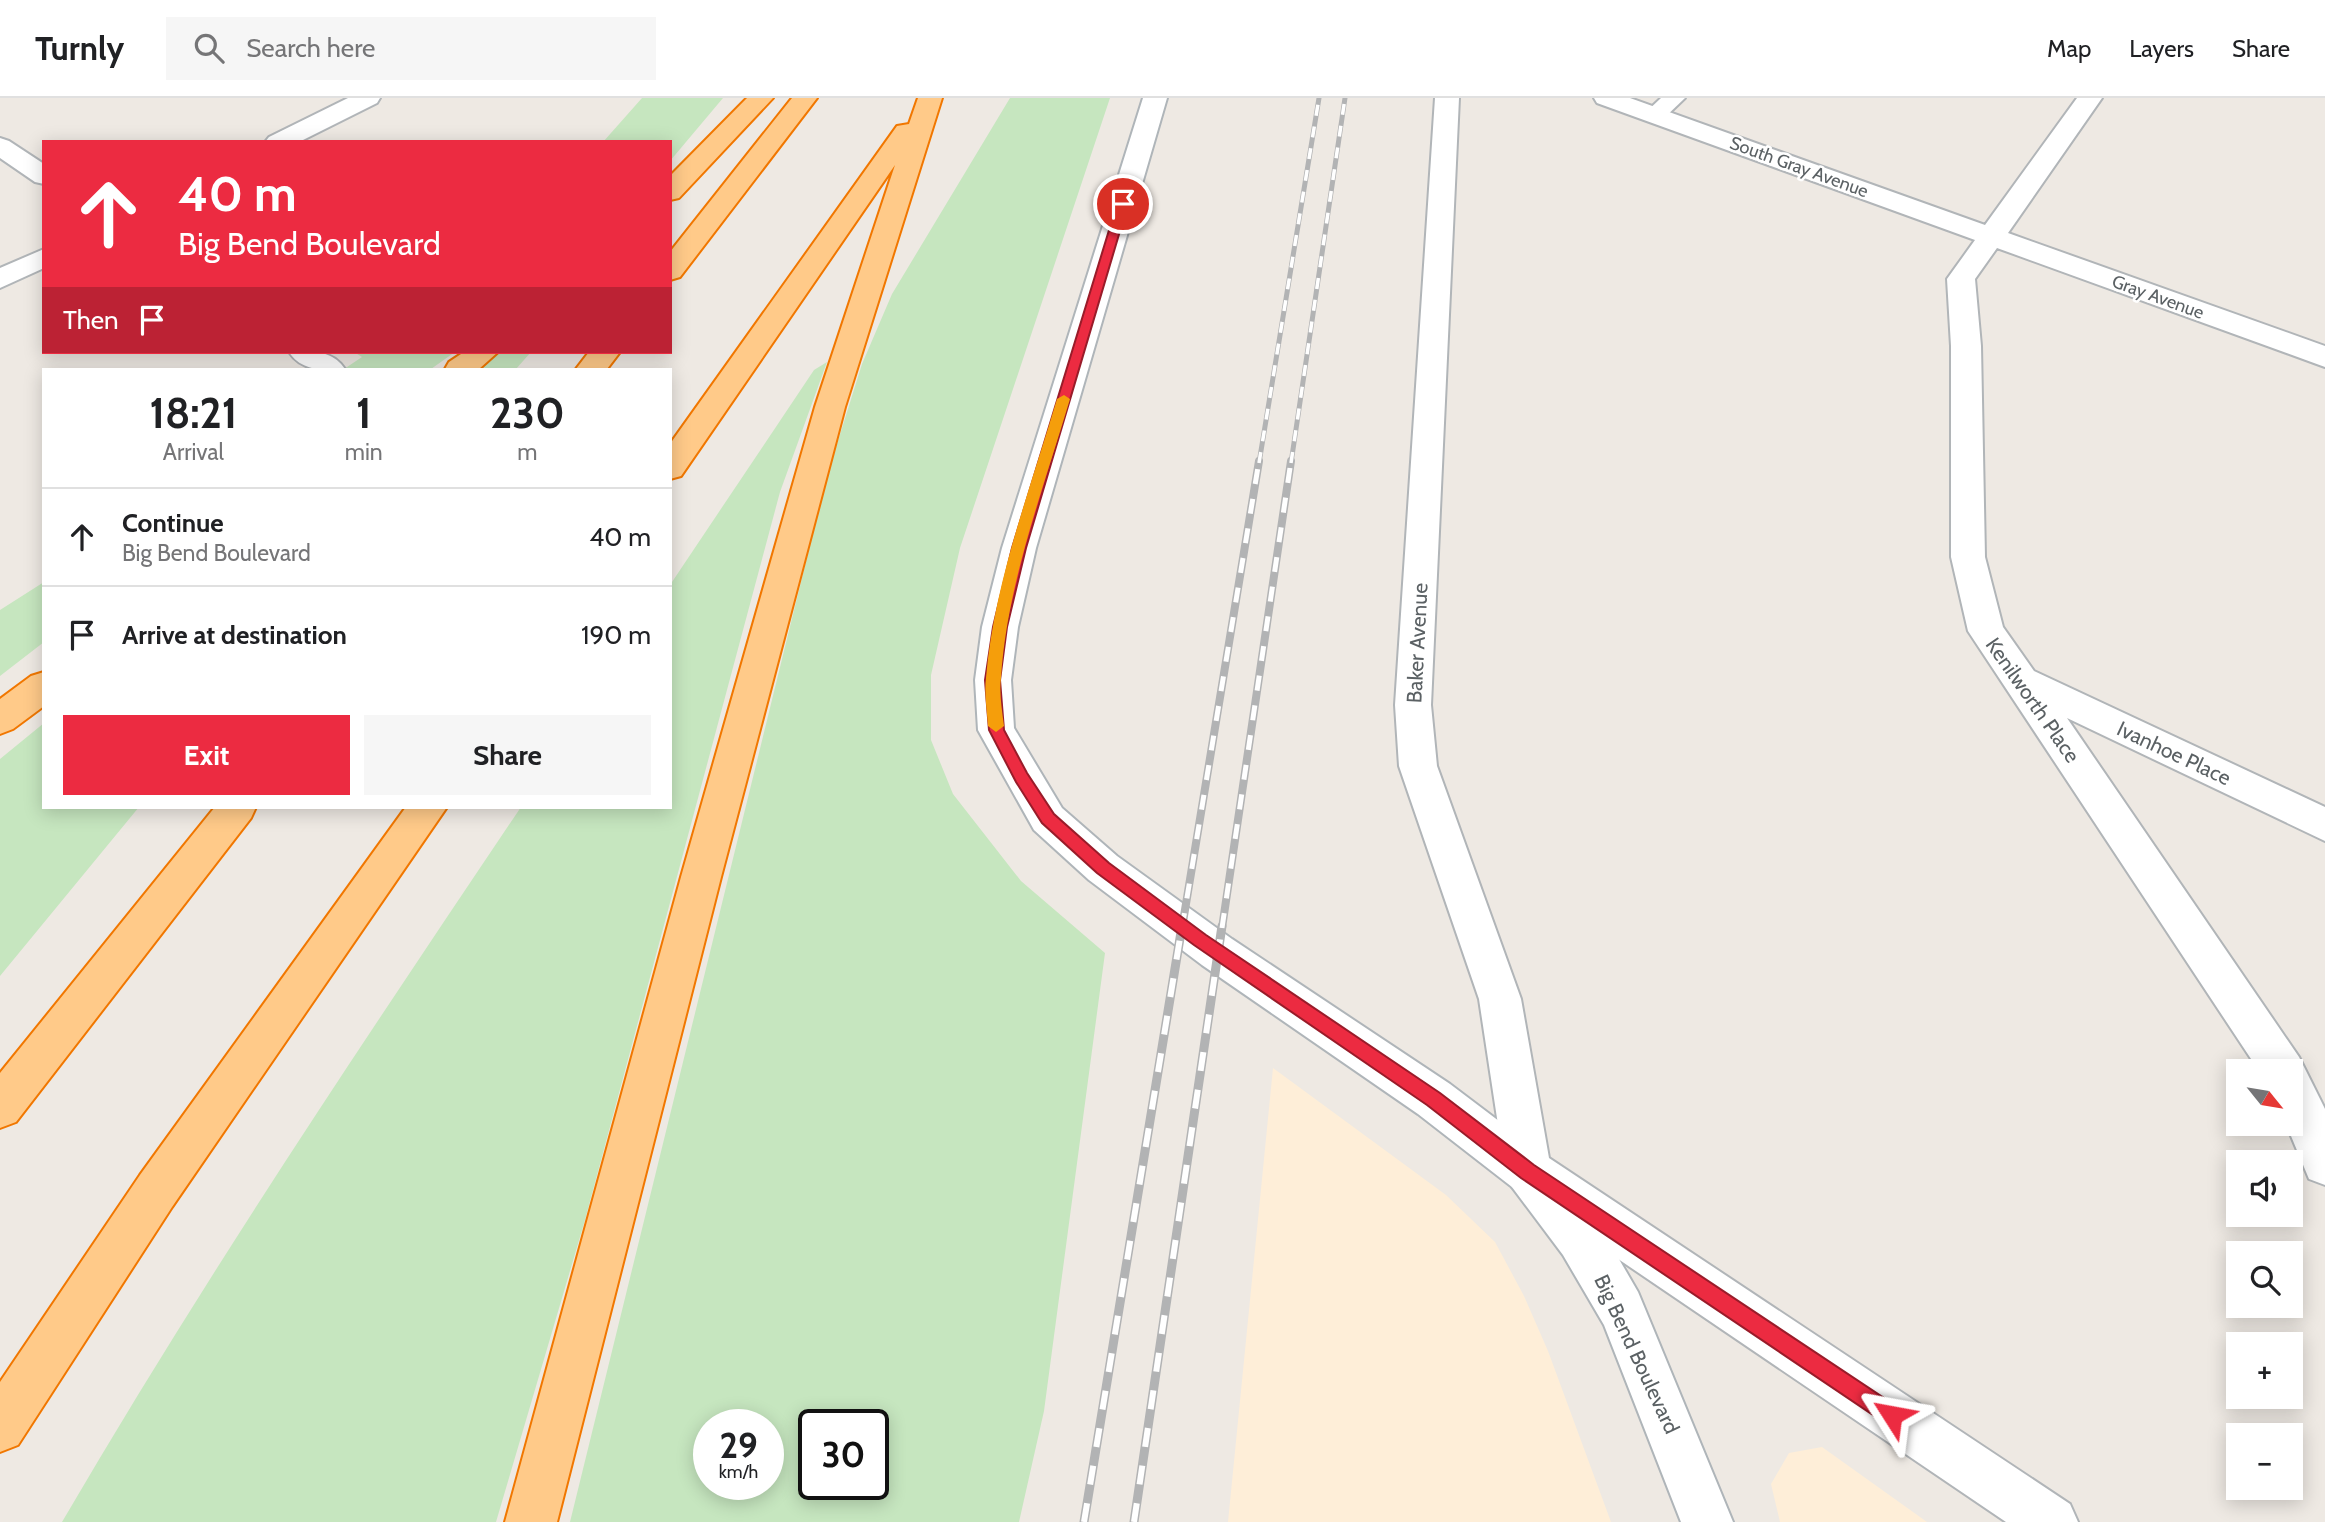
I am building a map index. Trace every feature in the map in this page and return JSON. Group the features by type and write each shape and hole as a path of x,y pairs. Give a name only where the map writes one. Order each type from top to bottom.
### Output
{"highway":[{"path":"672,190 761,98"},
{"path":"672,268 805,98"},
{"path":"672,465 929,98"},
{"path":"531,1522 708,850 830,407 929,98"},
{"path":"461,368 480,354"},
{"path":"592,368 603,354"},
{"path":"0,719 42,687"},
{"path":"0,1107 235,809"},
{"path":"0,1427 53,1343 260,1041 427,809"}],"street":[{"path":"282,140 368,98"},
{"name":"Big Bend Boulevard","path":"1155,98 1019,548 1000,627 993,680 996,730 1048,819 1103,868 1217,952 1434,1099 1528,1171 1580,1238 1620,1309 1678,1445 1707,1522"},
{"name":"Baker Avenue","path":"1447,98 1413,705 1418,766 1500,999 1528,1171"},
{"name":"South Gray Avenue","path":"1606,98 1664,107 1992,237"},
{"name":"Kenilworth Place","path":"2090,98 1961,279 1966,346 1968,557 1986,631 2276,1059"},
{"path":"0,146 42,175"},
{"name":"Gray Avenue","path":"1992,237 2325,357"},
{"path":"0,279 42,258"},
{"path":"307,354 328,368"},
{"name":"Ivanhoe Place","path":"2022,681 2325,825"},
{"path":"2303,1111 2325,1163"},
{"path":"1528,1171 2052,1522"}],"shaded area":[{"path":"1273,1068 1446,1195 1495,1242 1524,1296 1548,1351 1611,1522 1228,1522"},
{"path":"1822,1447 1927,1522 1780,1522 1771,1484 1789,1453"}],"green space":[{"path":"642,98 723,98 672,159 672,140 605,140"},
{"path":"1010,98 1110,98 960,548 931,675 931,740 953,794 1021,881 1105,953 1044,1411 1019,1522 570,1522 827,476 862,364 892,294"},
{"path":"357,354 452,354 432,368 346,368 362,357"},
{"path":"499,354 529,354 517,368 481,368"},
{"path":"827,362 780,492 585,1220 496,1522 62,1522 228,1250 520,809 672,809 672,582 814,370"},
{"path":"42,583 42,644 0,676 0,610"},
{"path":"42,725 42,809 137,809 0,976 0,759"}],"railway":[{"path":"1259,463 1319,98"},
{"path":"1291,463 1345,98"},
{"path":"1182,928 1259,461"},
{"path":"1222,928 1291,461"},
{"path":"1084,1522 1182,926"},
{"path":"1134,1522 1222,926"}],"slow traffic":[{"path":"996,726 993,680 1000,627 1019,548 1064,399"}],"route":[{"path":"1123,204 1019,548 1000,627 993,680 996,730 1048,819 1103,868 1200,940 1434,1099 1528,1171 1892,1415"}]}
